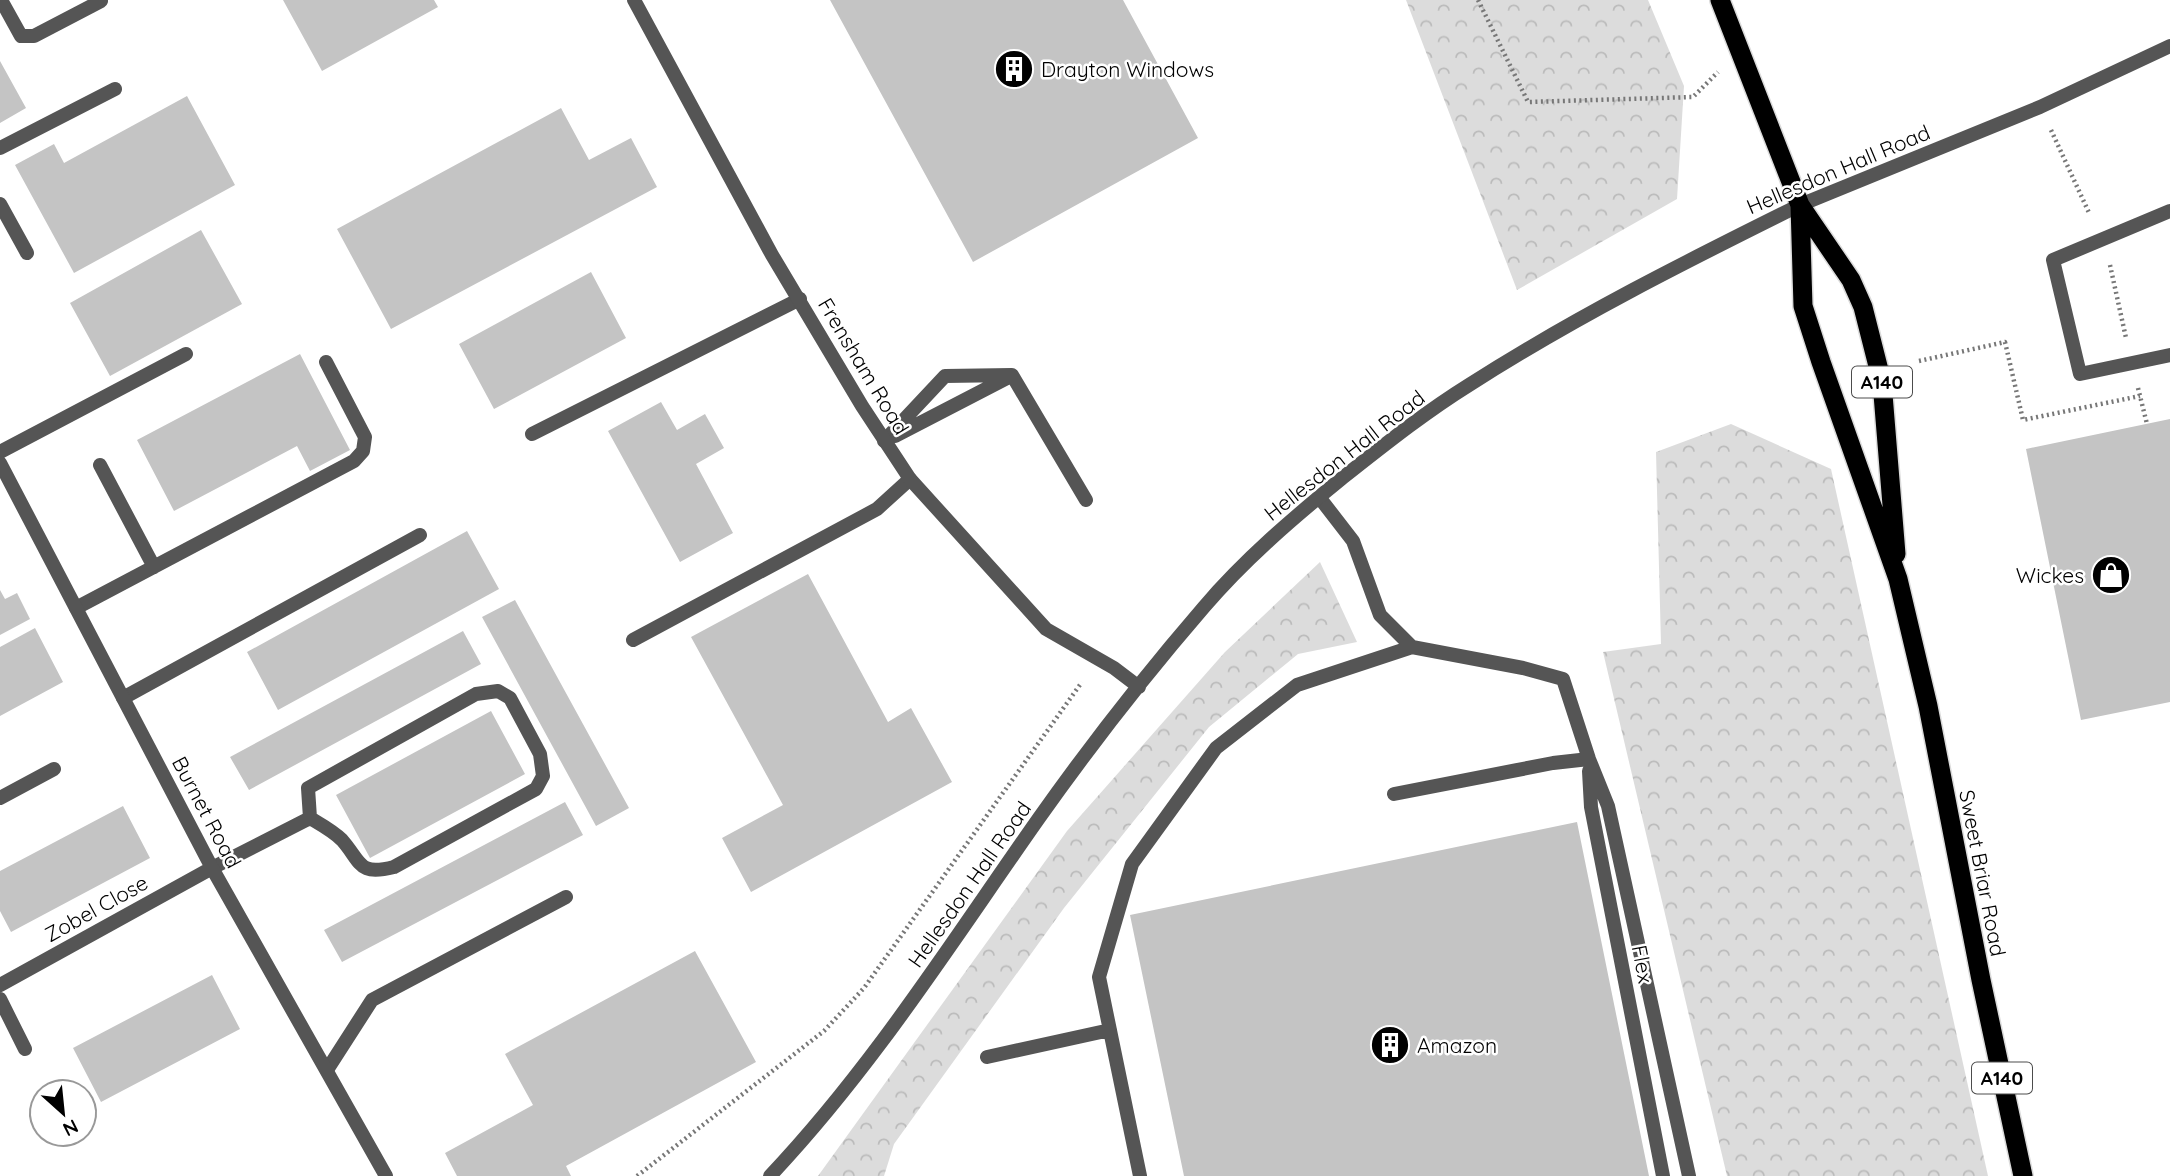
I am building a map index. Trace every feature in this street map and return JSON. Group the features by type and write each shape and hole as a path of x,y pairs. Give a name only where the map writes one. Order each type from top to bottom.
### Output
{"highway":[{"name":"Sweet Briar Road","path":"1720,0 1800,205 1851,280 1863,307 1882,382 1898,579"},
{"name":"Sweet Briar Road","path":"1800,205 1803,306 1898,579 1928,706 1978,966 2023,1176"}],"street":[{"path":"1,0 20,36 34,36 101,1"},
{"name":"Frensham Road","path":"634,0 772,255 884,441 910,479 1046,629 1099,659 1139,687"},
{"name":"Hellesdon Hall Road","path":"771,1176 851,1083 896,1024 1041,815 1205,605 1259,549 1319,497 1396,436 1457,393 1562,328 1703,253 1800,205 2040,107 2170,46"},
{"path":"0,148 115,89"},
{"path":"0,204 27,253"},
{"path":"2170,211 2053,260 2080,374 2170,355"},
{"path":"532,434 800,299"},
{"path":"0,452 186,354"},
{"path":"76,608 354,461 363,451 365,437 326,362"},
{"path":"884,441 945,376 1012,375"},
{"path":"884,441 1012,375"},
{"path":"1012,375 1086,500"},
{"name":"Burnet Road","path":"0,463 212,868 386,1176"},
{"path":"100,465 155,567"},
{"path":"633,640 877,509 910,479"},
{"path":"1319,497 1353,541 1380,615 1412,648"},
{"path":"123,698 420,534"},
{"path":"1140,1176 1099,977 1132,863 1216,748 1297,685 1412,648 1523,668 1563,680 1589,760 1608,806 1689,1176"},
{"path":"498,691 510,698 540,754 543,776 536,789 394,867 374,872 361,865 340,838 310,818 308,788 476,694 498,691"},
{"path":"1394,794 1553,763 1589,760"},
{"name":"Flex","path":"1589,760 1591,807 1663,1176"},
{"path":"0,798 54,769"},
{"name":"Zobel Close","path":"0,985 212,868 310,818"},
{"path":"327,1070 372,1000 566,897"},
{"path":"0,999 25,1049"},
{"path":"987,1057 1110,1030"}],"path":[{"path":"1478,0 1528,102 1693,97"},
{"path":"1919,361 2006,342 2023,420 2140,396"},
{"path":"637,1176 824,1031 864,988 1099,659"}],"green space":[{"path":"1406,0 1648,0 1684,86 1677,199 1517,290"},
{"path":"1731,424 1831,469 1988,1176 1727,1176 1603,652 1661,644 1656,452"},
{"path":"1320,562 1357,642 1298,654 1209,727 1064,908 894,1144 884,1176 818,1176 1067,831 1225,652"}],"building":[{"path":"283,0 434,0 438,7 322,71"},
{"name":"Drayton Windows","path":"830,0 1123,0 1198,138 973,262"},
{"path":"0,61 26,108 0,123"},
{"path":"187,96 235,185 74,273 15,165 54,144 64,163"},
{"path":"561,108 589,160 631,138 657,187 391,329 337,229"},
{"path":"201,230 242,304 110,376 70,303"},
{"path":"591,272 626,338 494,409 459,344"},
{"path":"300,354 350,450 310,471 297,446 174,511 137,440"},
{"path":"661,402 677,430 705,414 724,448 696,464 733,533 680,562 608,431"},
{"name":"Wickes","path":"2170,419 2170,702 2081,720 2026,449"},
{"path":"467,531 499,589 278,710 247,652"},
{"path":"808,574 888,722 911,708 952,782 751,892 722,838 783,805 691,637"},
{"path":"0,590 5,599 17,593 30,619 0,635"},
{"path":"515,600 629,808 596,826 482,617"},
{"path":"35,628 63,682 0,716 0,647"},
{"path":"463,631 481,664 249,790 230,757"},
{"path":"491,711 525,774 370,858 336,795"},
{"path":"565,802 583,835 342,962 324,930"},
{"path":"123,806 150,858 11,932 0,911 0,871"},
{"name":"Amazon","path":"1577,822 1649,1176 1184,1176 1130,915"},
{"path":"695,951 756,1062 566,1166 571,1176 457,1176 445,1153 533,1105 505,1054"},
{"path":"212,975 240,1029 101,1102 98,1096 98,1078 89,1078 73,1048"}],"place":[{"name":"Drayton Windows","path":"1014,69"},
{"name":"Wickes","path":"2111,575"},
{"name":"Amazon","path":"1390,1045"}]}
